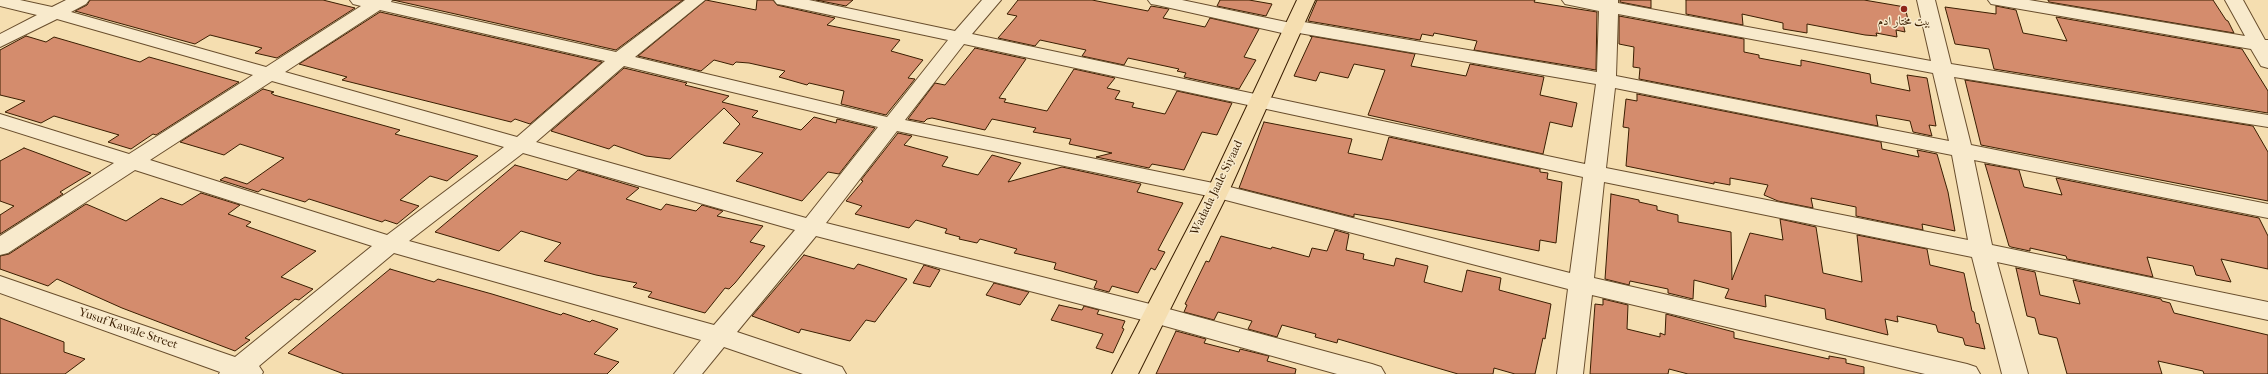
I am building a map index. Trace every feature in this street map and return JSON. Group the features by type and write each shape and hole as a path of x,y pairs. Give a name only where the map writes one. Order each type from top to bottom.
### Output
{"main road":[{"name":"Wadada Jaale Siyaad","path":"1125,374 1154,314 1218,191 1291,29 1306,0"}],"street":[{"path":"0,41 80,0"},
{"path":"242,372 390,244 521,144 620,59 696,0"},
{"path":"783,0 1259,100 1594,173 1982,250 2268,311"},
{"path":"687,374 811,227 960,37 992,0"},
{"path":"1157,0 1291,29 1298,27 1606,80 1961,149 2268,211"},
{"path":"1571,0 1609,3 1943,69 2268,121"},
{"path":"1926,0 1961,149 1982,250 2015,374"},
{"path":"1997,0 2263,45"},
{"path":"2234,0 2263,45 2268,62"},
{"path":"0,1 55,13 811,227 1154,314 1372,374"},
{"path":"0,247 132,163 373,1 892,124 1218,191 1582,284 1967,374"},
{"path":"1570,374 1606,80 1609,3"},
{"path":"0,120 390,244 720,336 833,374"},
{"name":"Yusuf Kawale Street","path":"0,284 242,372"}],"building":[{"path":"90,0 323,0 355,8 277,58 255,53 262,48 210,35 195,44 75,11 87,5"},
{"path":"393,0 683,0 616,50"},
{"path":"706,0 756,10 757,0 773,0 777,5 835,18 827,25 900,40 891,51 923,60 908,78 915,79 886,115 841,104 844,91 809,83 807,85 779,77 785,71 749,63 736,62 733,65 714,60 701,71 638,56"},
{"path":"816,0 853,0 846,6"},
{"path":"1018,0 1092,0 1148,11 1151,6 1169,9 1163,18 1205,27 1210,18 1259,29 1244,57 1256,60 1239,89 1184,77 1186,73 1177,71 1179,69 1128,58 1124,65 1082,56 1086,50 1040,40 1035,46 998,38 1017,16 1007,14"},
{"path":"1220,0 1249,0 1272,4 1266,16 1217,6"},
{"path":"1317,0 1535,0 1534,2 1597,12 1596,70 1474,50 1477,41 1434,33 1433,36 1422,34 1420,40 1308,21"},
{"path":"1620,0 1651,0 1651,8 1620,2"},
{"path":"1686,0 1864,0 1905,7 1909,24 1903,23 1905,32 1896,30 1897,37 1876,33 1877,36 1865,35 1807,24 1807,33 1783,29 1783,23 1742,14 1743,25 1686,14"},
{"path":"2048,0 2213,0 2228,21 2234,33 2049,2"},
{"path":"1996,6 2016,10 2023,33 2067,41 2056,17 2242,49 2268,91 2268,113 1994,69 1989,49 1955,44 1945,7 1996,14"},
{"path":"380,12 602,62 530,124 515,119 511,122 342,80 347,77 299,64"},
{"path":"1619,16 1744,39 1744,52 1759,55 1759,58 1801,66 1801,60 1870,74 1871,83 1910,91 1907,75 1927,78 1936,126 1929,125 1932,136 1913,132 1910,121 1876,115 1878,126 1639,79 1640,68 1633,67 1634,47 1619,44"},
{"path":"26,36 46,42 54,37 140,62 149,57 239,82 156,135 153,134 131,149 108,142 119,135 54,116 41,123 5,112 25,101 0,95 0,50"},
{"path":"1310,36 1415,54 1411,66 1466,76 1470,64 1544,77 1540,95 1577,103 1572,127 1550,122 1543,154 1368,115 1385,70 1354,64 1348,78 1320,72 1316,81 1294,76 1312,37"},
{"path":"975,48 1026,59 999,98 1006,99 1004,102 1047,111 1074,69 1115,78 1107,88 1120,91 1115,99 1134,103 1132,107 1165,114 1177,91 1232,103 1217,135 1202,132 1184,170 1152,164 1149,168 1096,157 1112,153 1069,144 1071,139 1033,132 1036,128 992,119 985,130 932,118 927,119 924,122 908,119 935,83 945,85"},
{"path":"624,68 687,83 685,85 729,96 722,102 758,111 752,117 801,130 814,117 836,123 837,119 875,128 839,174 828,172 802,201 736,181 763,153 723,143 740,124 724,108 670,159 646,156 614,145 609,149 551,131"},
{"path":"1965,80 2253,126 2268,152 2268,201 1981,145"},
{"path":"263,89 274,92 271,93 274,95 400,130 395,134 478,156 447,181 430,176 400,200 419,206 397,224 385,220 382,222 309,199 305,202 262,189 258,192 220,180 225,177 247,184 284,158 240,144 224,155 180,142"},
{"path":"1637,94 1881,142 1882,149 1919,157 1917,150 1937,154 1948,192 1955,231 1922,224 1923,230 1856,216 1856,207 1811,198 1813,208 1778,201 1764,195 1768,185 1730,178 1730,185 1714,182 1714,184 1626,166 1629,128 1623,127 1626,99 1637,101"},
{"path":"1264,122 1352,139 1348,153 1382,160 1389,137 1540,169 1540,172 1548,173 1547,179 1562,182 1556,243 1540,240 1539,251 1390,220 1354,214 1354,217 1239,188"},
{"path":"898,133 912,136 904,145 948,157 942,166 978,175 992,155 1021,163 1008,182 1062,167 1141,184 1137,192 1183,203 1158,250 1165,252 1155,270 1151,268 1138,293 1112,286 1109,292 1094,288 1097,281 1054,269 1056,263 1014,253 1017,249 980,239 977,243 959,239 960,237 945,233 947,229 916,220 909,228 855,214 862,206 846,201 863,181 861,180"},
{"path":"24,148 91,173 60,192 63,194 0,234 0,215 14,206 0,201 0,161"},
{"path":"1985,164 2019,170 2024,187 2062,195 2056,178 2259,218 2268,236 2268,269 2221,259 2231,282 2196,275 2193,266 2147,257 2153,277 2067,259 2066,256 2030,248 2030,251 2011,247 2009,246"},
{"path":"515,165 567,180 578,170 639,188 626,199 661,210 666,204 696,211 702,205 723,211 717,216 763,226 750,242 765,246 735,283 729,289 725,288 705,313 648,297 652,292 633,287 637,283 596,275 544,261 561,243 521,231 499,251 435,232"},
{"path":"201,193 240,205 228,214 251,222 246,226 316,251 281,277 313,289 299,300 295,299 245,338 250,340 235,351 122,308 57,279 48,286 0,269 0,256 9,254 86,204 126,221 161,198 182,205"},
{"path":"1611,194 1639,200 1639,202 1657,206 1657,210 1678,215 1678,222 1731,232 1732,280 1750,233 1783,240 1780,219 1816,227 1823,273 1862,282 1857,235 1927,249 1930,265 1964,273 1972,311 1974,312 1976,323 1979,324 1985,349 1965,345 1963,338 1938,332 1936,325 1897,316 1898,322 1885,319 1888,335 1826,319 1825,309 1765,295 1766,307 1725,298 1729,289 1694,280 1693,299 1668,293 1668,289 1630,281 1629,285 1605,279"},
{"path":"1335,230 1349,234 1346,250 1364,254 1363,259 1394,266 1396,258 1428,266 1424,282 1462,292 1467,270 1501,278 1499,290 1551,304 1545,339 1543,338 1535,374 1515,374 1494,368 1493,374 1458,374 1338,339 1337,343 1315,337 1316,334 1282,325 1277,337 1248,329 1252,321 1218,312 1214,320 1184,312 1187,305 1185,304 1206,261 1209,262 1221,236 1309,257 1312,248 1327,251"},
{"path":"804,255 854,269 858,264 907,279 875,322 866,320 850,341 801,329 799,333 752,316"},
{"path":"924,265 940,270 930,287 913,283"},
{"path":"2016,268 2035,272 2040,295 2080,304 2073,280 2161,299 2162,301 2170,303 2174,313 2268,335 2268,374 2204,374 2203,371 2158,361 2162,374 2067,374 2057,338 2039,334 2035,318 2027,316"},
{"path":"390,269 434,282 438,279 561,315 563,313 590,322 592,320 618,329 594,354 619,362 607,374 344,374 288,353"},
{"path":"994,283 1029,292 1020,305 986,295"},
{"path":"1603,299 1628,305 1627,329 1660,337 1660,333 1665,335 1666,314 1734,332 1734,338 1829,359 1829,356 1846,359 1846,363 1864,367 1864,374 1688,374 1669,369 1668,374 1590,374 1595,304 1603,305"},
{"path":"1059,305 1082,310 1084,306 1099,310 1097,314 1125,321 1122,328 1124,329 1113,353 1096,348 1103,334 1051,320"},
{"path":"0,318 64,342 64,352 85,359 65,374 0,374"},
{"path":"1176,331 1206,339 1204,343 1239,352 1240,349 1269,356 1267,361 1296,369 1295,374 1156,374"}],"place":[{"name":"بيت مختار ادم","path":"1904,9"}]}
